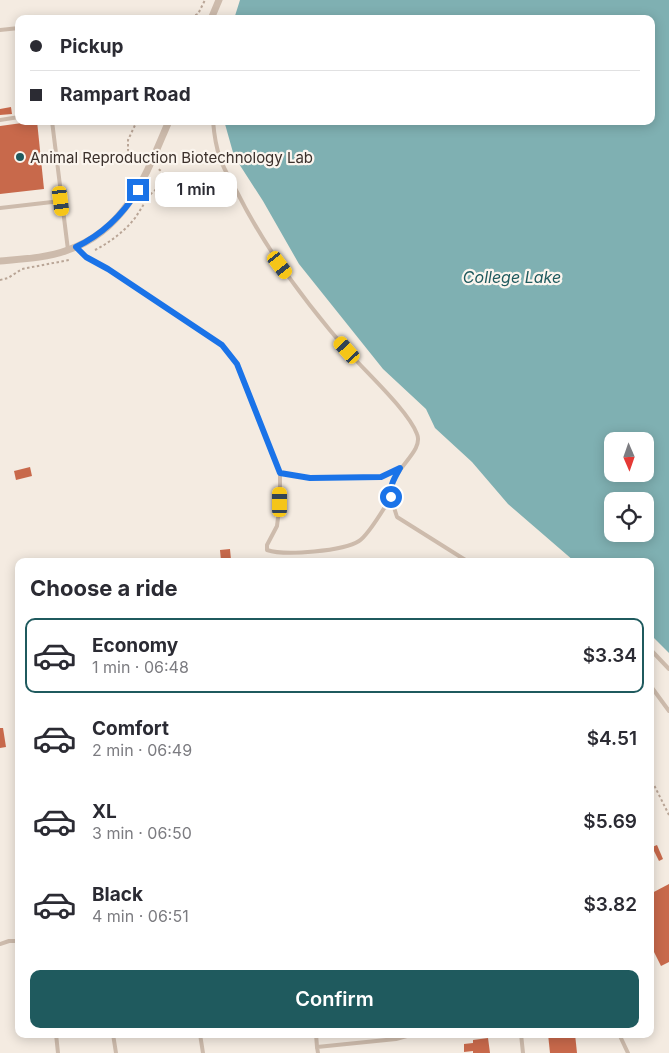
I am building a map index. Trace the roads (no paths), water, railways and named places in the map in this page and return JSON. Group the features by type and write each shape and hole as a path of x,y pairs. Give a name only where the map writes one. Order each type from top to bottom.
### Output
{"street":[{"path":"213,15 219,0"},
{"path":"0,261 43,256 68,250 102,232 117,220 144,179 167,125"}],"lane":[{"path":"0,30 15,28"},
{"path":"0,120 15,118"},
{"path":"52,125 68,250"},
{"path":"213,125 220,158 269,250 335,337 407,417 418,435 417,447 393,480 390,493 397,516 461,558"},
{"path":"0,208 61,201"},
{"path":"76,247 86,257 108,269 222,345 237,364 280,473 280,502 277,526 267,545 267,550 277,553 297,553 346,546 359,541 391,497"},
{"path":"280,473 310,478 372,478 381,477 400,468"},
{"path":"654,653 669,669"},
{"path":"654,690 669,711"},
{"path":"0,944 15,942"},
{"path":"56,1038 58,1053"},
{"path":"114,1038 116,1053"},
{"path":"201,1038 203,1053"},
{"path":"316,1038 318,1053"},
{"path":"317,1046 396,1038"},
{"path":"521,1038 523,1053"},
{"path":"621,1038 628,1053"}],"water":[{"name":"College Lake","path":"240,0 669,0 669,653 654,638 654,558 571,558 508,504 472,462 435,428 426,409 383,369 299,264 263,201 234,156 225,125 655,125 655,15 235,15"}],"place":[{"name":"Animal Reproduction Biotechnology Lab","path":"20,157"}]}
